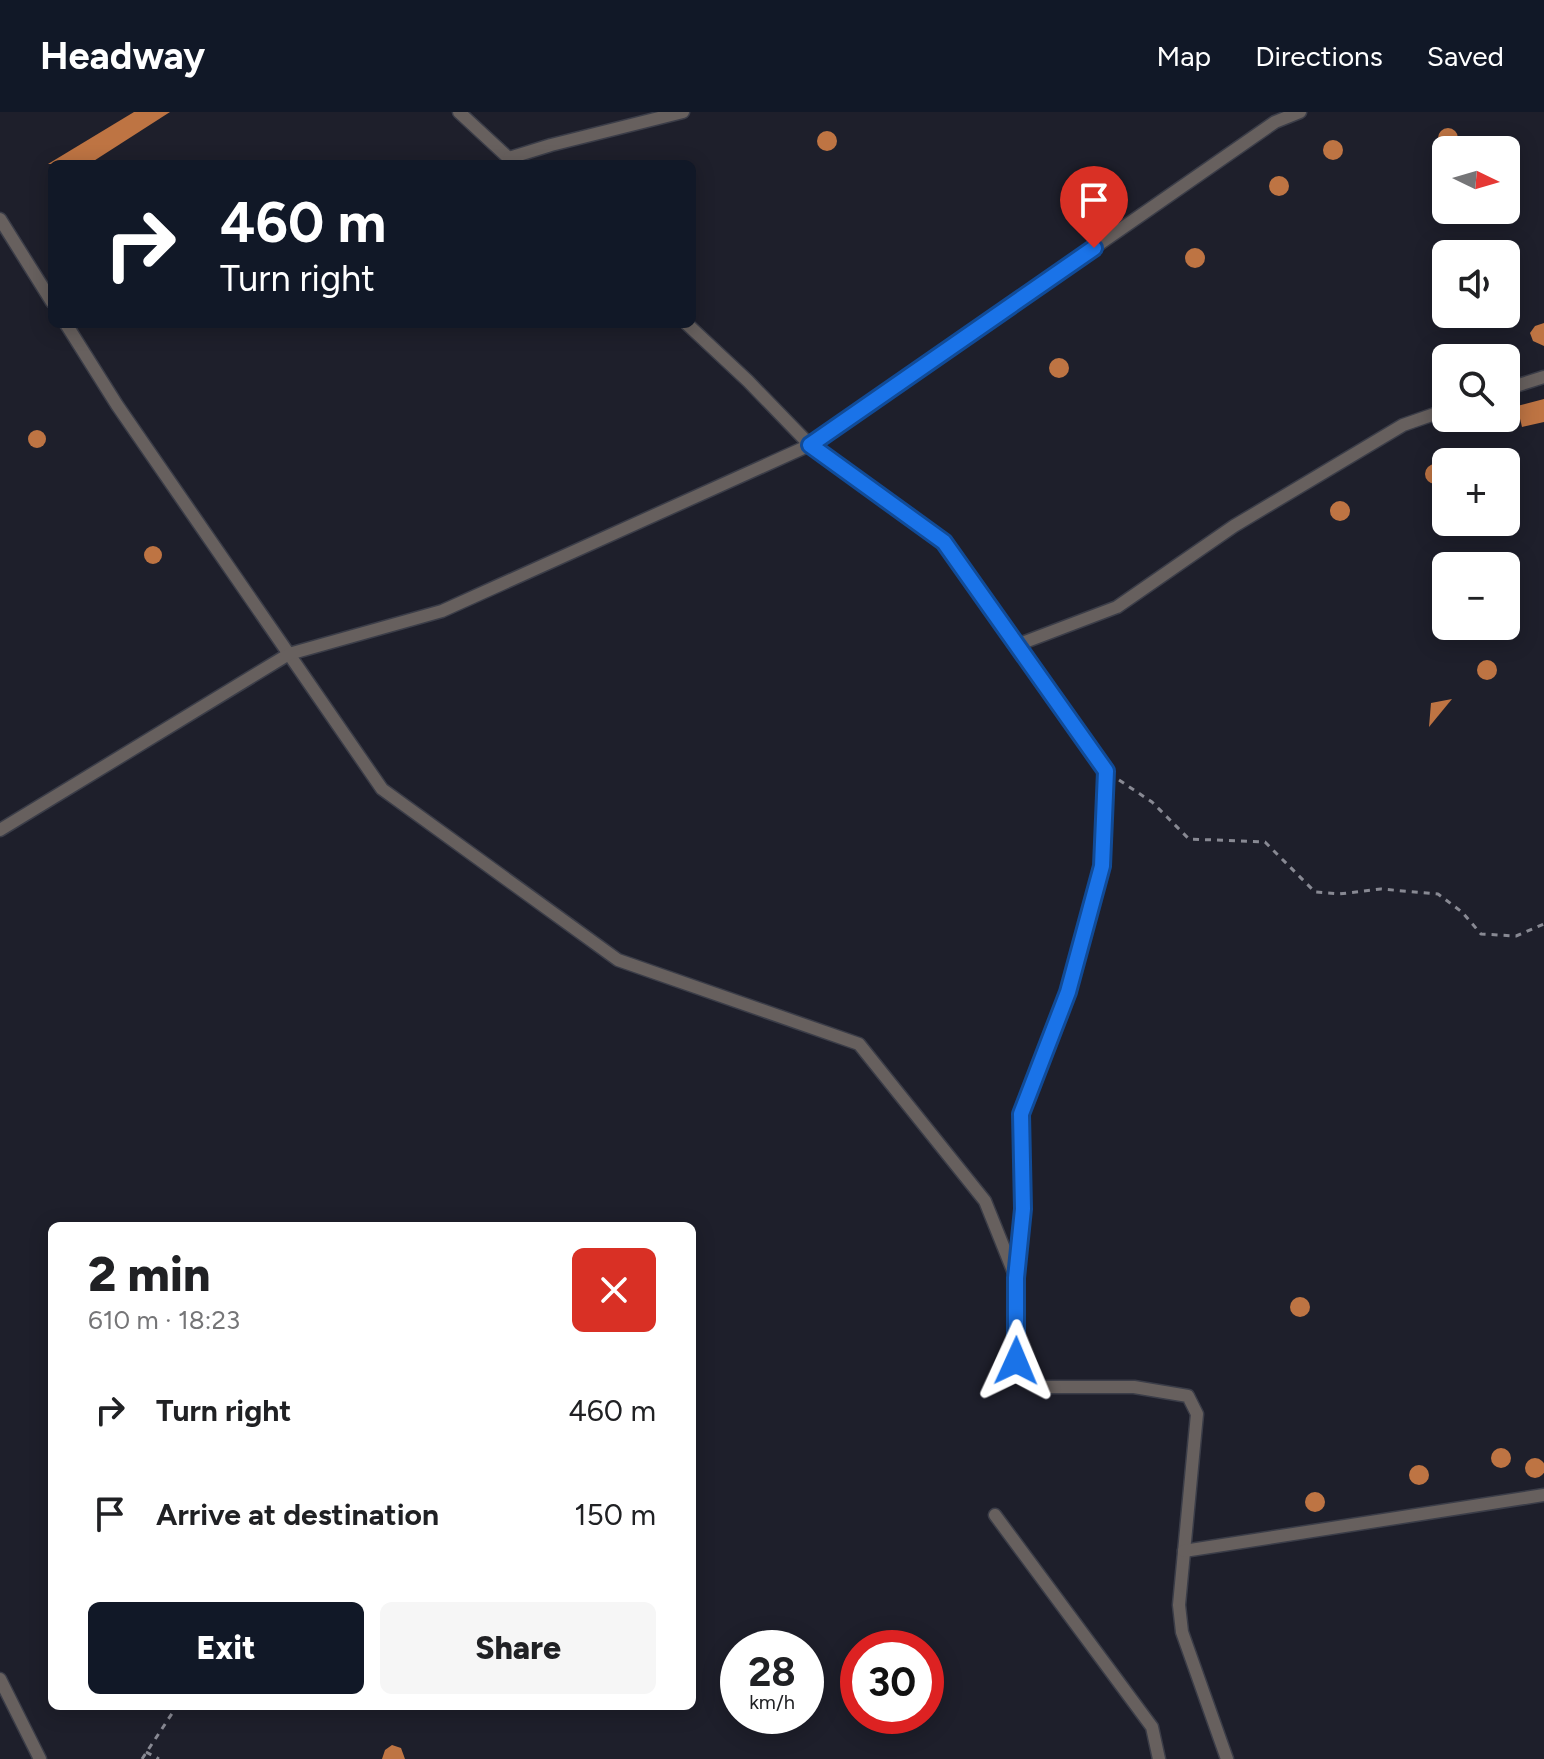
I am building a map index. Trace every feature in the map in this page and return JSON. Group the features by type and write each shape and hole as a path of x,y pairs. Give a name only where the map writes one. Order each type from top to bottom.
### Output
{"street":[{"path":"459,112 511,160"},
{"path":"514,160 551,145 683,112"},
{"path":"0,830 289,654 442,611 810,445 1275,122 1300,112"},
{"path":"0,219 48,296"},
{"path":"69,328 117,405 382,789 618,960 859,1044 985,1201 1016,1278"},
{"path":"691,328 810,445 944,542 1106,771 1102,866 1068,992 1021,1114 1023,1209 1016,1278 1016,1361 1019,1376 1038,1387 1134,1387 1188,1396 1197,1414 1179,1605 1182,1632 1227,1759"},
{"path":"1520,385 1544,377"},
{"path":"1017,645 1117,607 1234,526 1403,425 1432,415"},
{"path":"1184,1551 1544,1495"},
{"path":"995,1515 1152,1727 1159,1759"},
{"path":"0,1679 40,1759"}],"path":[{"path":"1106,771 1152,802 1189,839 1265,842 1315,892 1339,894 1381,889 1438,894 1462,912 1481,934 1516,936 1544,924"},
{"path":"142,1759 174,1710"},
{"path":"146,1752 159,1759"}],"building":[{"path":"134,112 170,112 95,160 55,160"},
{"path":"1448,128 1458,136 1438,136"},
{"path":"827,131 834,134 837,141 834,148 827,151 820,148 817,141 820,134"},
{"path":"1333,140 1340,143 1343,150 1340,157 1333,160 1326,157 1323,150 1326,143"},
{"path":"1279,176 1286,179 1289,186 1286,193 1279,196 1272,193 1269,186 1272,179"},
{"path":"1195,248 1202,251 1205,258 1202,265 1195,268 1188,265 1185,258 1188,251"},
{"path":"1544,323 1544,346 1533,341 1530,333 1535,326"},
{"path":"1059,358 1066,361 1069,368 1066,375 1059,378 1052,375 1049,368 1052,361"},
{"path":"1544,399 1544,422 1522,427 1520,405"},
{"path":"37,430 46,439 37,448 28,439"},
{"path":"1432,465 1432,483 1425,474"},
{"path":"1340,501 1347,504 1350,511 1347,518 1340,521 1333,518 1330,511 1333,504"},
{"path":"153,546 162,555 153,564 144,555"},
{"path":"1487,660 1494,663 1497,670 1494,677 1487,680 1480,677 1477,670 1480,663"},
{"path":"1452,699 1429,727 1431,703"},
{"path":"1300,1297 1307,1300 1310,1307 1307,1314 1300,1317 1293,1314 1290,1307 1293,1300"},
{"path":"1501,1448 1508,1451 1511,1458 1508,1465 1501,1468 1494,1465 1491,1458 1494,1451"},
{"path":"1535,1458 1542,1461 1545,1468 1542,1475 1535,1478 1528,1475 1525,1468 1528,1461"},
{"path":"1419,1465 1426,1468 1429,1475 1426,1482 1419,1485 1412,1482 1409,1475 1412,1468"},
{"path":"1315,1492 1322,1495 1325,1502 1322,1509 1315,1512 1308,1509 1305,1502 1308,1495"},
{"path":"392,1745 401,1748 405,1759 382,1759 385,1750"}],"route":[{"path":"1016,1361 1016,1278 1023,1209 1021,1114 1068,992 1102,866 1106,771 944,542 810,445 1094,248"}]}
